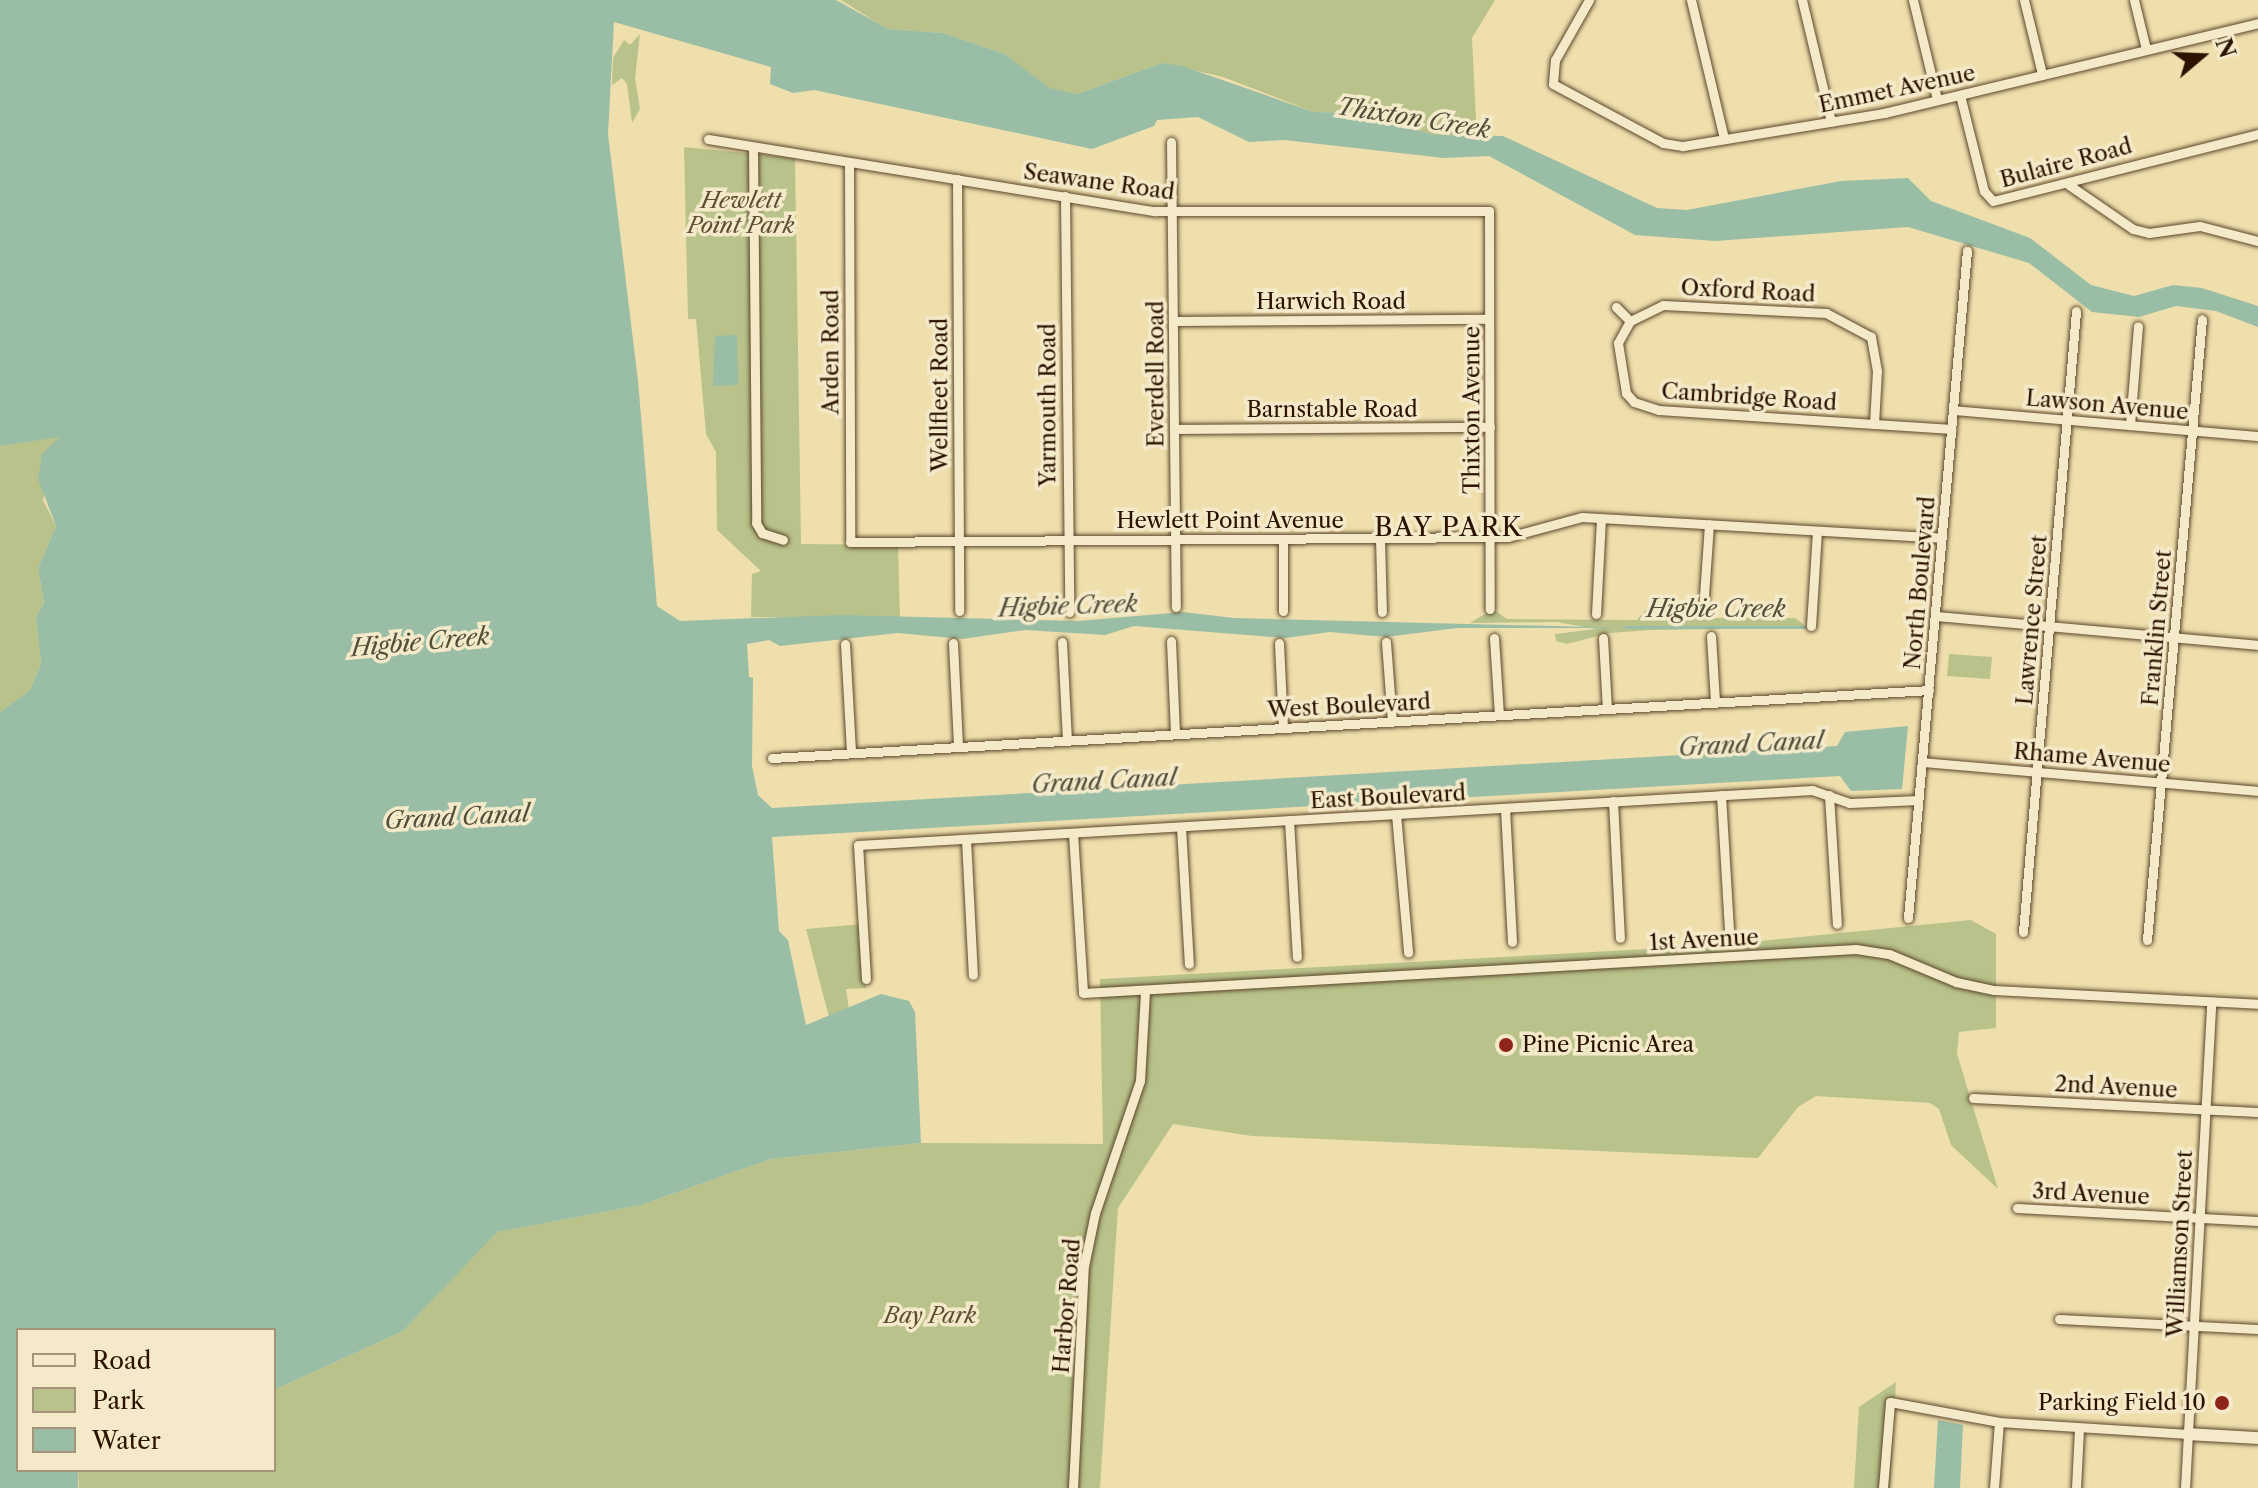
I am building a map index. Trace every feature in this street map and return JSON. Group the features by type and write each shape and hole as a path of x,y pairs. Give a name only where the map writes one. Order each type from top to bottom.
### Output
{"street":[{"name":"Emmet Avenue","path":"1589,0 1555,60 1553,84 1663,143 1683,146 1831,122 1960,95 2258,23"},
{"path":"1691,0 1724,139"},
{"path":"1802,0 1831,122"},
{"path":"1913,0 1937,99"},
{"path":"2024,0 2042,74"},
{"path":"2134,0 2146,49"},
{"name":"Bulaire Road","path":"1960,95 1988,199 2004,202 2069,185 2105,170 2258,134"},
{"name":"Seawane Road","path":"708,139 1173,211 1489,211"},
{"name":"Everdell Road","path":"1171,142 1176,607"},
{"path":"753,147 756,523 762,533 783,540"},
{"name":"Arden Road","path":"849,162 850,542"},
{"name":"Wellfleet Road","path":"957,179 959,611"},
{"path":"2069,185 2133,229 2162,233 2200,226 2258,241"},
{"name":"Yarmouth Road","path":"1065,196 1069,612"},
{"name":"Thixton Avenue","path":"1489,211 1490,609"},
{"name":"North Boulevard","path":"1908,918 1967,251"},
{"name":"Oxford Road","path":"1630,321 1650,308 1680,304 1818,312 1840,319 1871,337 1877,371 1874,424"},
{"path":"1616,307 1630,321"},
{"name":"Lawrence Street","path":"2023,932 2076,311"},
{"name":"Harwich Road","path":"1174,321 1489,319"},
{"name":"Franklin Street","path":"2147,940 2202,319"},
{"name":"Cambridge Road","path":"1630,321 1618,343 1618,369 1626,393 1640,405 1676,412 1951,429"},
{"path":"2130,425 2138,326"},
{"name":"Lawson Avenue","path":"1953,410 2258,436"},
{"name":"Barnstable Road","path":"1174,429 1490,427"},
{"name":"Hewlett Point Avenue","path":"850,542 1490,537 1524,535 1573,518 1941,538"},
{"path":"1596,614 1601,519"},
{"path":"1703,610 1709,524"},
{"path":"1811,626 1817,531"},
{"path":"1380,538 1382,612"},
{"path":"1283,539 1283,611"},
{"path":"1935,616 2258,645"},
{"path":"1711,636 1715,702"},
{"path":"1494,638 1499,715"},
{"path":"1603,638 1607,709"},
{"path":"1171,641 1175,734"},
{"path":"1062,642 1067,741"},
{"path":"1386,642 1392,722"},
{"path":"953,643 958,747"},
{"path":"1279,643 1283,728"},
{"path":"845,644 851,753"},
{"name":"West Boulevard","path":"772,758 1929,690"},
{"name":"Rhame Avenue","path":"1922,762 2258,791"},
{"name":"East Boulevard","path":"866,979 858,845 1812,790 1849,803 1918,800"},
{"path":"1721,795 1729,930"},
{"path":"1829,795 1837,924"},
{"path":"1613,801 1620,938"},
{"path":"1505,808 1512,942"},
{"path":"1396,814 1408,952"},
{"path":"1289,820 1297,957"},
{"path":"1181,827 1189,964"},
{"name":"1st Avenue","path":"1073,833 1083,993 1145,992 1856,949 1889,954 1956,982 1994,990 2258,1004"},
{"path":"966,839 973,975"},
{"name":"Harbor Road","path":"1073,1488 1084,1266 1095,1213 1140,1081 1145,992"},
{"name":"Williamson Street","path":"2185,1488 2211,1002"},
{"name":"2nd Avenue","path":"1973,1098 2258,1112"},
{"name":"3rd Avenue","path":"2017,1208 2258,1221"},
{"path":"2059,1319 2258,1329"},
{"path":"1883,1488 1890,1402 1999,1422 2258,1438"},
{"path":"1994,1488 1999,1422"},
{"path":"2076,1488 2079,1429"}],"green space":[{"path":"841,0 1495,0 1472,38 1477,139 1436,135 1353,113 1314,112 1223,77 1162,63 1077,94 1049,88 1005,54 943,33 887,29"},
{"path":"640,34 635,78 640,109 632,123 627,84 622,78 612,85 613,58 624,40 630,45"},
{"name":"Hewlett Point Park","path":"684,147 795,158 801,544 898,545 900,618 751,617 752,574 761,571 717,530 716,452 706,434 696,319 688,319"},
{"path":"61,436 43,500 56,526 38,568 44,603 36,617 41,664 30,690 0,712 0,446"},
{"path":"1648,607 1660,618 1795,618 1808,628 1651,630 1609,633 1567,644 1556,641 1555,634 1596,629 1557,622 1470,623 1493,609 1507,619 1637,620"},
{"path":"1949,654 1992,657 1990,679 1947,676"},
{"name":"Bay Park","path":"1971,920 1996,934 1996,1028 1959,1032 1957,1054 1998,1189 1951,1145 1939,1109 1930,1103 1816,1096 1798,1107 1758,1158 1252,1136 1173,1124 1118,1208 1100,1488 79,1488 78,1472 276,1472 276,1389 403,1331 496,1232 641,1205 771,1159 921,1143 1103,1144 1100,979 1720,945"},
{"path":"863,924 866,988 846,989 849,1009 829,1017 806,929"},
{"path":"1896,1382 1890,1488 1854,1488 1859,1407"}],"water":[{"name":"Grand Canal","path":"0,0 836,0 888,29 943,33 1005,54 1050,88 1077,94 1162,63 1182,66 1314,112 1353,113 1436,135 1503,136 1657,208 1687,210 1841,181 1908,178 1931,201 2030,238 2091,285 2134,296 2173,285 2202,288 2258,306 2258,327 2216,311 2176,306 2139,317 2092,312 2029,263 1908,227 1715,241 1635,235 1489,156 1444,158 1284,140 1249,142 1198,117 1157,120 1154,126 1092,149 814,90 793,93 770,84 771,67 614,22 608,134 638,381 657,606 680,621 841,615 1078,621 1183,612 1234,618 1629,628 1457,628 1386,637 1330,632 1286,638 1134,626 1105,635 1025,630 962,639 898,633 780,646 769,640 747,644 749,677 753,678 752,766 758,795 772,808 1837,746 1845,732 1908,726 1902,789 1851,791 1840,776 772,837 779,931 788,940 806,1025 881,994 909,1001 915,1012 921,1143 771,1159 641,1205 497,1232 403,1331 276,1389 276,1328 16,1328 16,1472 78,1472 78,1488 0,1488 0,712 30,690 41,664 36,617 44,603 38,568 56,526 38,479 42,454 60,437 0,446"},
{"path":"737,335 738,385 713,386 715,336"},
{"path":"1938,1420 1963,1425 1960,1488 1934,1488"}],"waterway":[{"name":"Higbie Creek","path":"1625,627 1805,627"}],"place":[{"name":"Pine Picnic Area","path":"1506,1045"},
{"name":"Parking Field 10","path":"2222,1403"}],"district":[{"name":"BAY PARK","path":"1449,528"}],"water label":[{"name":"Thixton Creek","path":"1414,118"}]}
